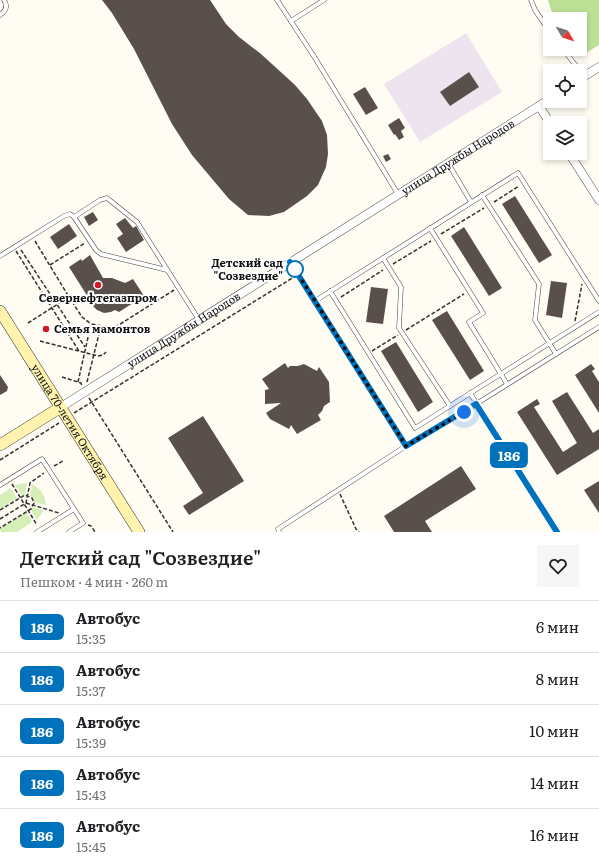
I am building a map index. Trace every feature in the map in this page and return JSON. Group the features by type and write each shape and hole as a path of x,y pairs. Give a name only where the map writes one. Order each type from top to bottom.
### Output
{"main road":[{"name":"улица 70-летия Октября","path":"0,311 139,532"},
{"name":"улица Дружбы Народов","path":"0,445 61,407"}],"street":[{"path":"587,72 599,67"},
{"name":"улица Дружбы Народов","path":"61,407 543,103"},
{"path":"539,106 545,116"},
{"path":"573,160 599,200"}],"lane":[{"path":"0,15 7,6 4,0"},
{"path":"277,0 336,91 398,194"},
{"path":"291,21 324,0"},
{"path":"531,0 535,10 543,22"},
{"path":"448,163 472,202"},
{"path":"315,301 518,173 599,301"},
{"path":"482,195 540,284 535,320 556,354"},
{"path":"74,217 103,198 111,200 137,222 199,320"},
{"path":"0,256 64,216 70,214 74,217 98,253 167,270"},
{"path":"430,228 483,314 469,322 508,384"},
{"path":"383,258 401,287 399,328 450,406"},
{"path":"290,262 406,446"},
{"path":"330,292 415,428 599,312"},
{"path":"280,532 278,529 406,446 599,327"},
{"path":"470,393 557,532"},
{"path":"0,485 42,460 83,523 69,532"},
{"path":"39,531 74,509"}],"path":[{"path":"335,301 524,182"},
{"path":"32,236 69,297 82,316 91,324 114,328 178,287"},
{"path":"50,265 90,240"},
{"path":"16,246 85,348"},
{"path":"16,246 79,351"},
{"path":"0,460 298,274"},
{"path":"574,328 583,276"},
{"path":"368,354 469,291"},
{"path":"28,322 69,297"},
{"path":"78,382 91,324"},
{"path":"87,382 101,326"},
{"path":"40,341 98,356 106,352"},
{"path":"62,376 81,383 173,532"},
{"path":"0,519 26,503 30,483 48,469 63,461"},
{"path":"9,480 39,531"},
{"path":"339,490 356,529 359,532"},
{"path":"0,510 20,497 28,495"},
{"path":"0,528 31,509 34,503 32,498 28,495"}],"shaded area":[{"path":"466,33 502,92 420,142 384,84"}],"green space":[{"path":"548,0 599,0 599,45 587,52 587,12 552,12"},
{"path":"27,483 25,495 22,496 15,485"},
{"path":"32,484 42,493 45,498 46,505 34,502 30,496"},
{"path":"11,488 17,498 0,509 0,495"},
{"path":"32,507 44,510 37,520 31,510"},
{"path":"26,512 32,522 17,532 1,532 0,529"}],"building":[{"path":"102,0 210,0 226,24 239,37 261,54 295,85 307,99 322,121 327,135 328,154 326,167 318,185 307,196 284,212 269,216 248,215 229,199 192,155 172,124 134,49 112,13"},
{"path":"469,72 479,87 450,106 440,92"},
{"path":"365,87 378,108 366,115 353,94"},
{"path":"399,118 405,128 401,131 404,137 399,140 388,125"},
{"path":"388,154 391,159 386,162 383,156"},
{"path":"515,196 552,255 539,263 502,204"},
{"path":"93,212 98,220 89,226 84,217"},
{"path":"125,218 133,228 136,226 144,240 126,252 117,238 123,234 116,224"},
{"path":"69,224 77,236 58,249 50,237"},
{"path":"464,227 502,288 489,296 451,236"},
{"name":"Севернефтегазпром","path":"90,255 103,278 112,278 125,283 133,279 144,296 119,312 115,310 104,313 97,310 92,305 90,298 69,267 81,259 82,261"},
{"path":"551,281 567,283 562,318 546,315"},
{"path":"371,287 388,289 383,324 366,322"},
{"path":"447,311 484,371 470,380 432,320"},
{"path":"396,342 433,402 418,412 381,351"},
{"path":"285,363 288,368 290,366 304,364 317,371 319,367 329,382 330,402 324,406 318,415 321,420 297,434 291,425 289,429 270,419 266,413 281,403 265,404 265,390 269,389 262,379"},
{"path":"591,364 595,369 592,371 599,382 599,413 575,375"},
{"path":"0,375 8,387 7,391 0,395"},
{"path":"567,392 593,433 599,429 599,449 557,475 517,412 537,399 540,404 534,407 563,452 577,443 552,401"},
{"path":"203,416 244,481 189,515 183,506 203,493 168,438"},
{"path":"461,466 476,489 425,521 432,532 394,532 384,516"},
{"path":"599,481 599,513 584,490"}],"bus line":[{"name":"186","path":"290,262 406,446 476,404 557,532"}],"place":[{"name":"Детский сад \"Созвездие\"","path":"295,269"},
{"name":"Севернефтегазпром","path":"98,285"},
{"name":"Семья мамонтов","path":"46,329"}],"route":[{"path":"295,269 406,446 464,412"}]}
